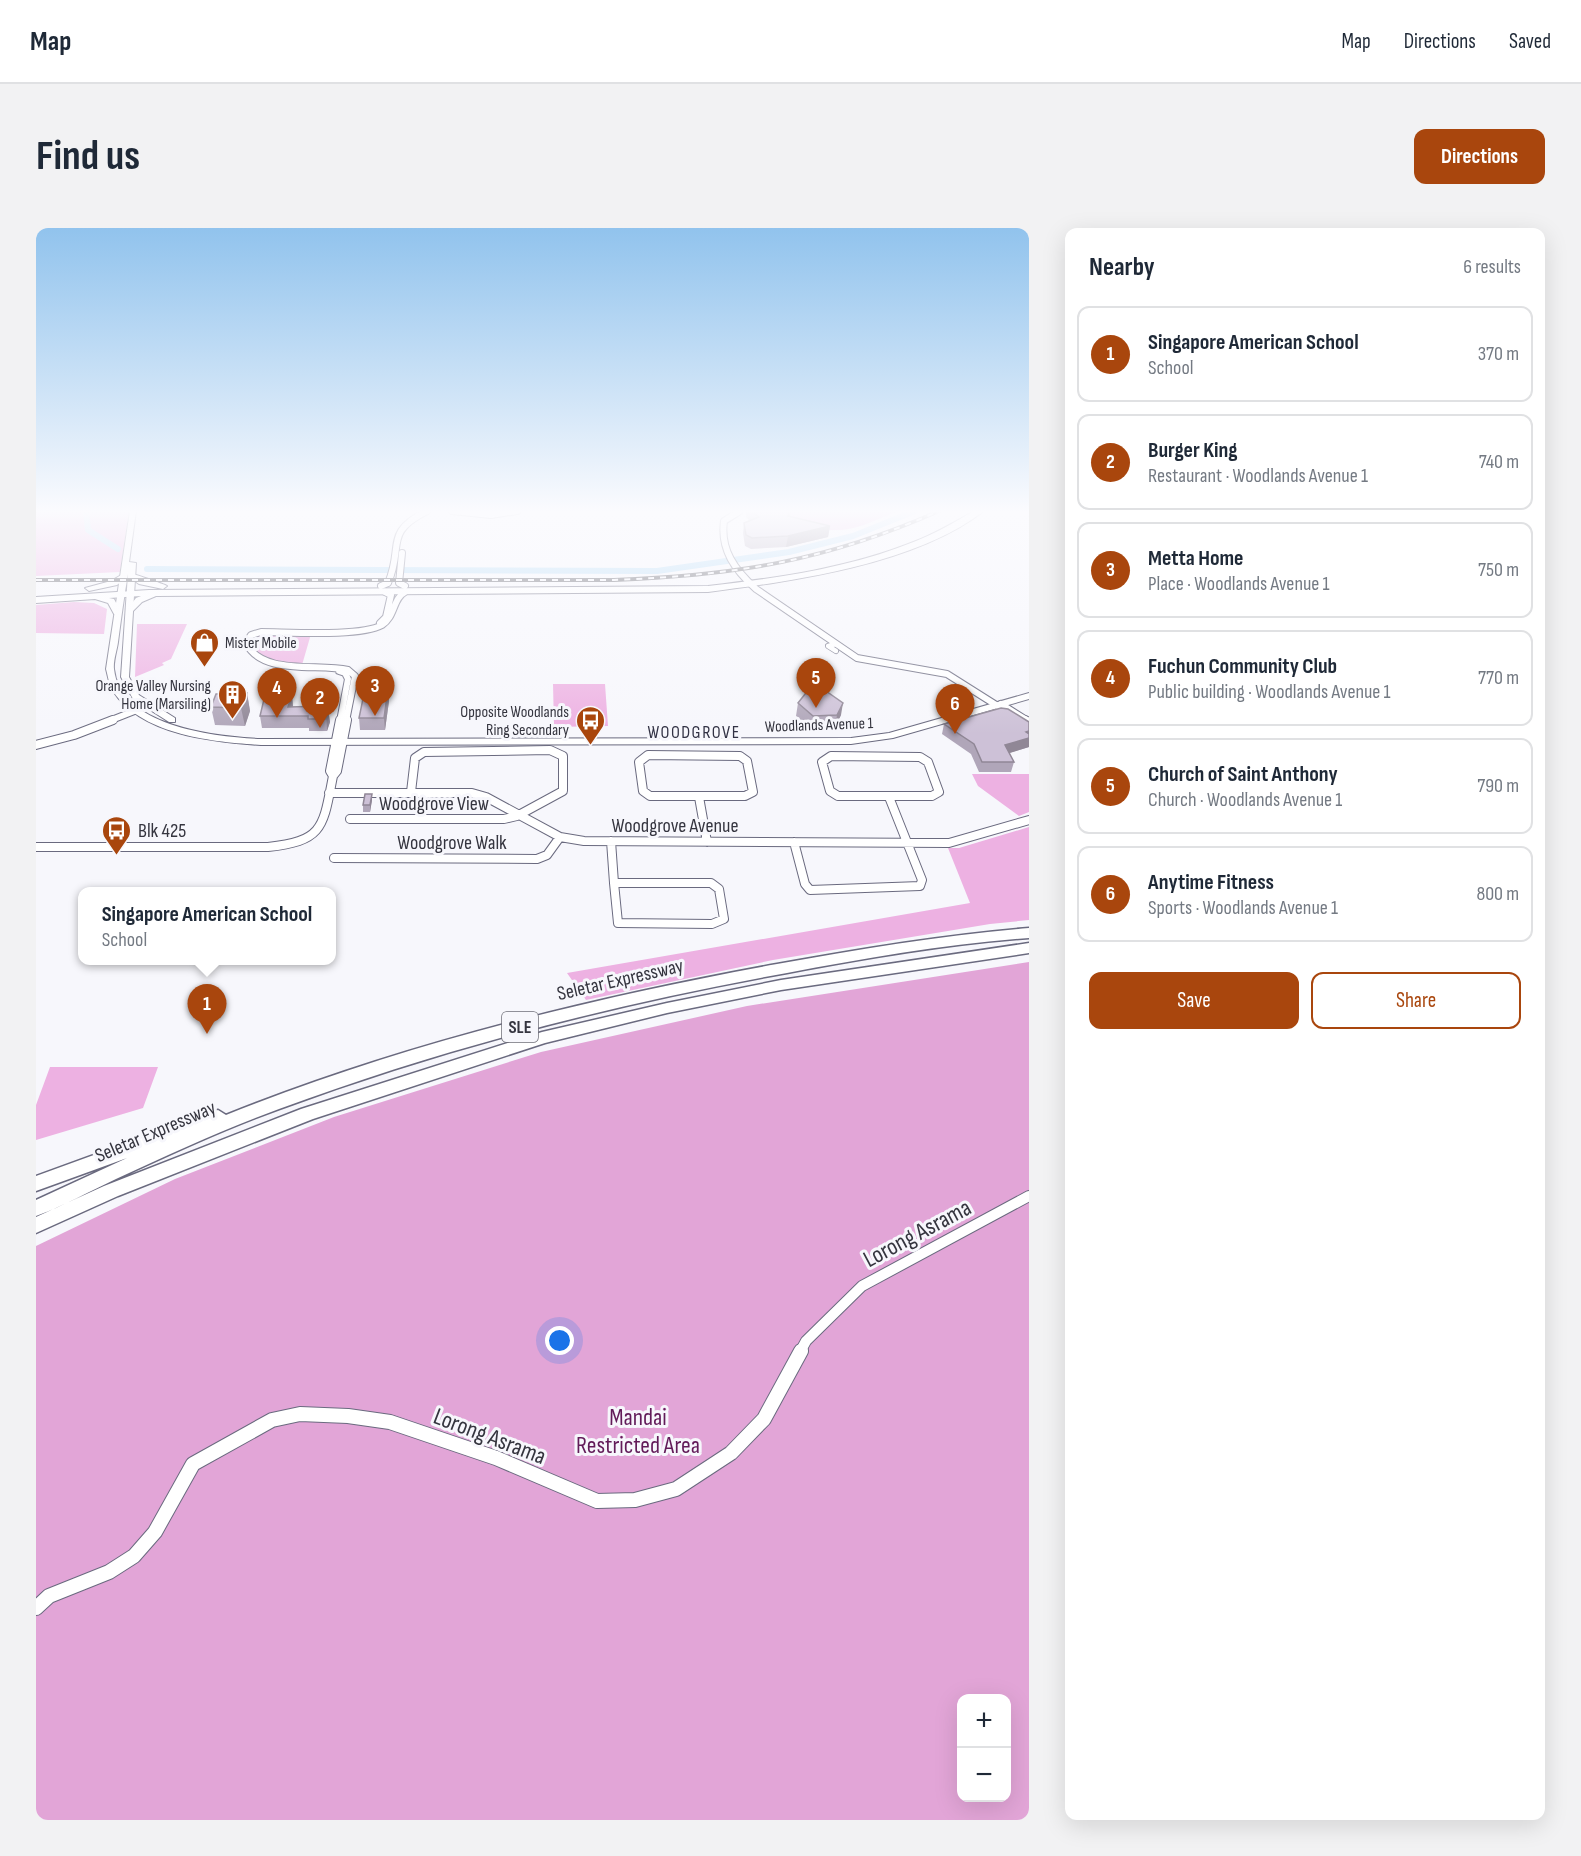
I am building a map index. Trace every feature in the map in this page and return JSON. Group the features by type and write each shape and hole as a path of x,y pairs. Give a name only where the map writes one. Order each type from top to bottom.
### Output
{"highway":[{"name":"Seletar Expressway","path":"36,1208 302,1094 534,1023 650,994 888,950 1029,933"},
{"name":"Seletar Expressway","path":"111,1191 307,1114 542,1038 667,1008 781,985 1029,948"},
{"path":"36,1184 253,1105 302,1094"},
{"path":"36,1225 111,1191"},
{"path":"36,1237 77,1215 111,1191"}],"main road":[{"path":"69,591 103,585"},
{"name":"Woodlands Avenue 1","path":"127,585 130,611 124,670 140,707"},
{"path":"152,585 164,589"},
{"path":"405,589 619,585"},
{"path":"36,593 164,589 656,591 683,585"},
{"path":"130,611 143,598 164,589"},
{"path":"59,599 127,590"},
{"name":"Woodlands Avenue 1","path":"127,590 117,612 111,675 120,696 140,707 160,723 215,738 255,742 340,740 851,741 890,736 1029,689"},
{"path":"36,600 106,600 113,603 117,612"},
{"name":"Woodlands Avenue 1","path":"995,702 1029,696"}],"street":[{"path":"36,847 290,846 311,839 319,832 333,776 336,774 347,674 333,670 273,667 246,652 241,645 241,640 249,633 264,629 353,628 379,624 386,617 391,595 383,589 386,585"},
{"path":"340,740 355,679 350,671 336,667 280,665 250,651 246,643 251,635 261,632 364,631 380,627 393,618 399,595 405,589 401,585"},
{"path":"757,585 836,648 867,661 947,674 995,702"},
{"path":"758,585 859,656 875,661 949,672 1029,723"},
{"path":"36,744 74,735 140,707"},
{"path":"411,792 415,758 424,752 550,750 560,753 563,756 563,791 517,816"},
{"path":"648,755 740,756 747,761 753,790 751,795 699,797 656,797 645,794 640,759 648,755"},
{"path":"831,756 914,756 928,762 939,789 937,794 889,797 845,797 834,794 830,791 823,760 831,756"},
{"name":"Woodgrove Avenue","path":"329,793 411,792 480,795 517,816 574,841 949,843 1029,820"},
{"path":"699,797 707,842"},
{"path":"794,842 804,884 810,890 920,886 922,880 889,797"},
{"name":"Woodgrove View","path":"350,819 504,819 517,816"},
{"name":"Woodgrove Walk","path":"334,858 537,859 547,855 561,837"},
{"path":"611,841 614,884 618,924 712,924 724,918 719,889 711,884 614,884"},
{"name":"Lorong Asrama","path":"36,1608 49,1596 109,1572 134,1556 155,1532 193,1464 272,1420 300,1414 348,1416 390,1422 496,1458 597,1502 635,1500 676,1489 731,1454 764,1419 806,1341 862,1286 1029,1197"}],"shaded area":[{"path":"94,603 107,609 104,634 36,633 36,605"},
{"path":"137,624 187,624 171,659 162,663 164,665 135,677"},
{"path":"265,634 311,634 302,665 275,663 249,648 253,637"},
{"path":"553,684 605,684 608,726 554,727"},
{"path":"972,774 1029,774 1029,812 1019,816 978,786"},
{"path":"1029,827 1029,920 990,924 773,960 586,1000 567,973 970,903 948,848 959,848"},
{"path":"50,1067 158,1067 143,1108 36,1140 36,1105"}],"green space":[{"name":"Mandai Restricted Area","path":"1029,962 1029,1820 36,1820 36,1246 175,1179 334,1117 541,1052 747,1006"}],"building":[{"path":"365,689 388,689 384,718 359,718"},
{"path":"809,689 823,689 843,703 837,715 813,716 798,703"},
{"path":"247,693 241,708 211,707 216,694"},
{"path":"265,695 292,695 288,707 326,706 328,709 326,719 308,719 308,716 260,716"},
{"path":"1001,708 1008,709 1029,722 1029,731 1026,732 1029,738 1005,745 1014,762 982,762 974,744 944,724"},
{"path":"365,794 372,794 370,805 363,805"}],"place":[{"name":"Mister Mobile","path":"204,668"},
{"name":"Church of Saint Anthony","path":"816,708"},
{"name":"Metta Home","path":"375,716"},
{"name":"Fuchun Community Club","path":"277,718"},
{"name":"Orange Valley Nursing Home (Marsiling)","path":"232,720"},
{"name":"Burger King","path":"320,728"},
{"name":"Anytime Fitness","path":"955,734"},
{"name":"Opposite Woodlands Ring Secondary","path":"590,746"},
{"name":"Blk 425","path":"117,856"},
{"name":"Singapore American School","path":"207,1034"}],"district":[{"name":"WOODGROVE","path":"694,732"}]}
